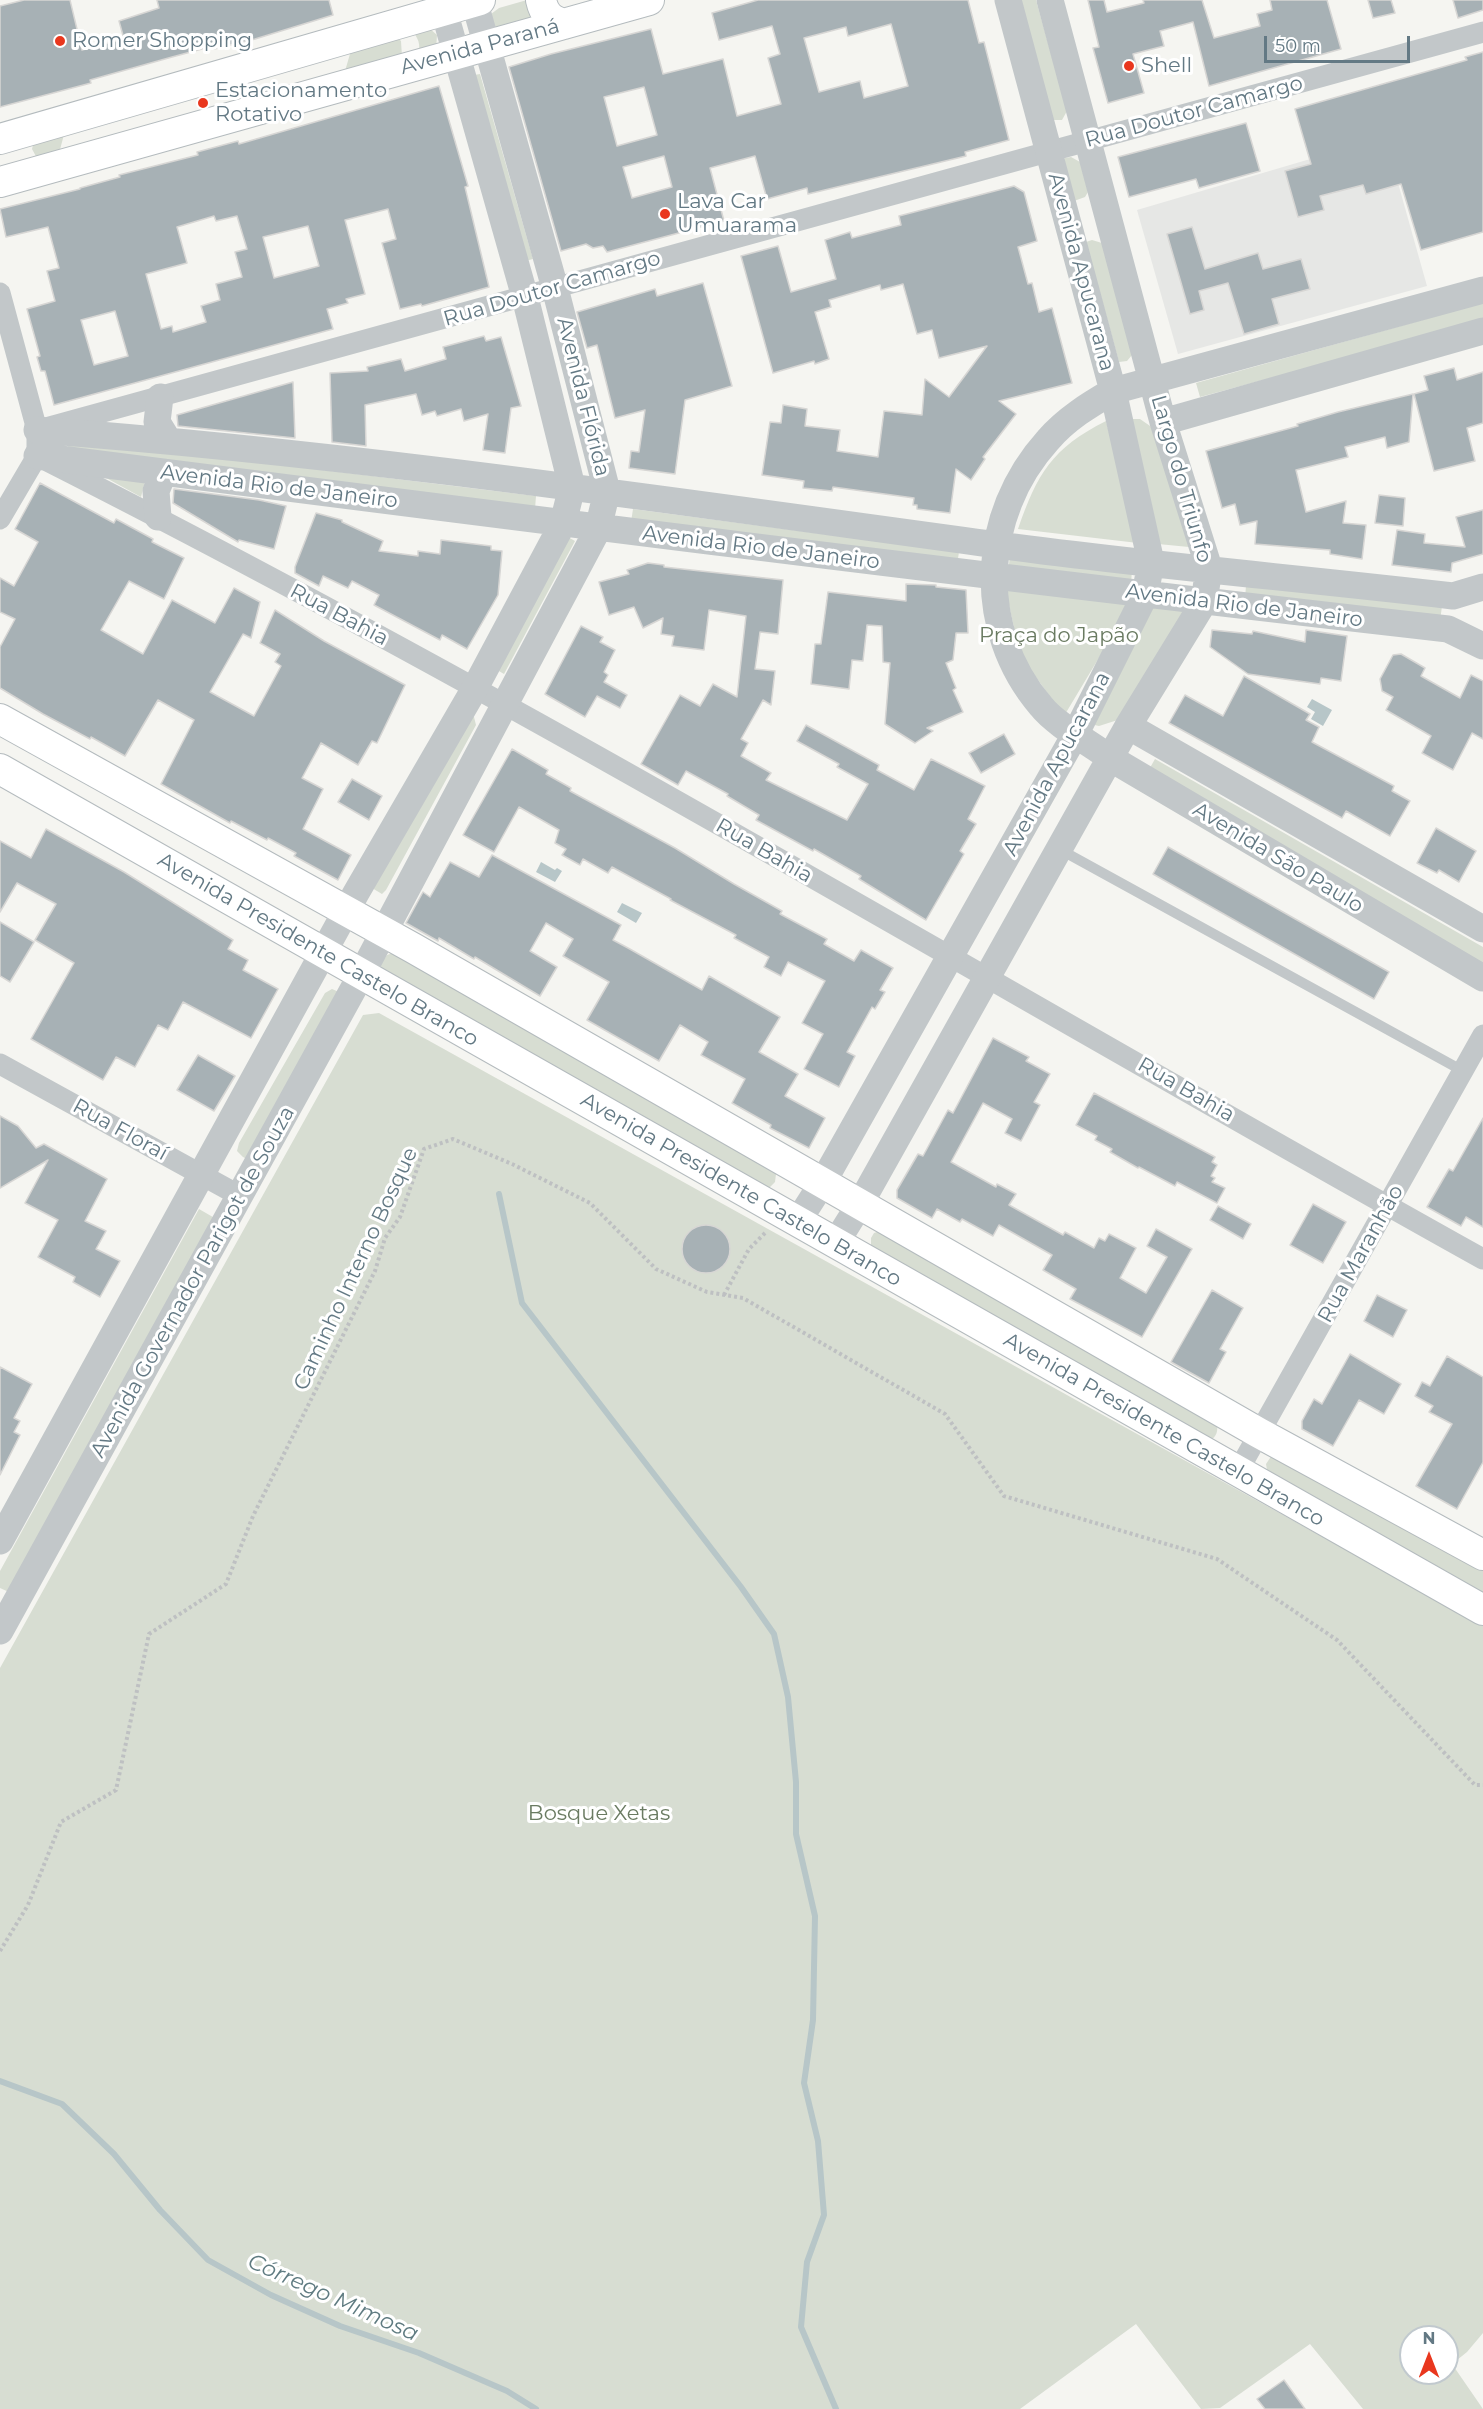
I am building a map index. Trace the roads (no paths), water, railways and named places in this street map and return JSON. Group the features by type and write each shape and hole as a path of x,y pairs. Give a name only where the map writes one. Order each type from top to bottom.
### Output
{"main road":[{"path":"0,139 388,26 442,5 476,0"},
{"path":"541,0 544,12 552,21 564,24"},
{"name":"Avenida Paraná","path":"0,182 649,0"},
{"path":"388,26 400,29 408,37 411,49 409,60 401,69"},
{"path":"36,129 27,136 24,147 26,158 34,166 44,170"},
{"path":"0,719 347,911 1259,1433 1483,1555"},
{"name":"Avenida Presidente Castelo Branco","path":"0,769 1483,1610"}],"street":[{"name":"Avenida Flórida","path":"384,932 598,529 607,491 555,288 476,0"},
{"name":"Avenida Apucarana","path":"791,1217 823,1182 1076,733 1145,595 1151,562 1113,391 1008,0"},
{"name":"Avenida Apucarana","path":"1050,0 1152,381"},
{"name":"Avenida Flórida","path":"347,911 475,688 563,523 572,487 525,297 442,5"},
{"name":"Rua Doutor Camargo","path":"37,443 160,397 1483,32"},
{"path":"1072,238 1111,227"},
{"path":"1152,381 1483,290"},
{"path":"0,293 37,443 0,519"},
{"path":"1113,391 1163,422 1483,331"},
{"name":"Largo do Triunfo","path":"1076,733 1043,709 1014,664 998,623 993,575 995,545 1008,501 1047,440 1072,416 1113,391 1152,381 1209,568 1204,602 1128,726"},
{"path":"160,397 157,422 168,440"},
{"name":"Avenida Rio de Janeiro","path":"37,443 168,440 607,491 995,545 1453,596 1483,587"},
{"name":"Avenida Rio de Janeiro","path":"37,443 164,472 598,529 1448,629 1483,646"},
{"name":"Rua Bahia","path":"37,443 158,517 504,703 1483,1259"},
{"path":"158,517 156,491 164,472"},
{"path":"1448,629 1453,596"},
{"name":"Avenida Apucarana","path":"835,1244 860,1204 1128,726"},
{"path":"1076,733 1111,732 1128,726"},
{"name":"Avenida São Paulo","path":"1128,726 1483,929"},
{"name":"Avenida São Paulo","path":"1076,733 1110,758 1483,978"},
{"name":"Avenida Governador Parigot de Souza","path":"0,1540 347,911"},
{"name":"Avenida Governador Parigot de Souza","path":"1,1623 240,1196 384,932"},
{"name":"Rua Maranhão","path":"1238,1471 1483,1035"},
{"name":"Rua Floraí","path":"0,1064 240,1196"}],"lane":[{"path":"1059,848 1463,1071"}],"waterway":[{"path":"499,1194 522,1303 741,1587 774,1634 788,1697 796,1782 796,1834 815,1916 813,2020 804,2083 818,2141 824,2215 807,2262 801,2327 836,2409"},
{"name":"Córrego Mimosa","path":"0,2081 62,2104 114,2154 160,2210 208,2260 271,2295 340,2326 419,2353 507,2391 536,2409"}],"place":[{"name":"Romer Shopping","path":"60,41"},
{"name":"Shell","path":"1129,66"},
{"name":"Estacionamento Rotativo","path":"203,103"},
{"name":"Lava Car Umuarama","path":"665,214"}],"park label":[{"name":"Praça do Japão","path":"1059,636"},
{"name":"Bosque Xetas","path":"599,1814"}]}
